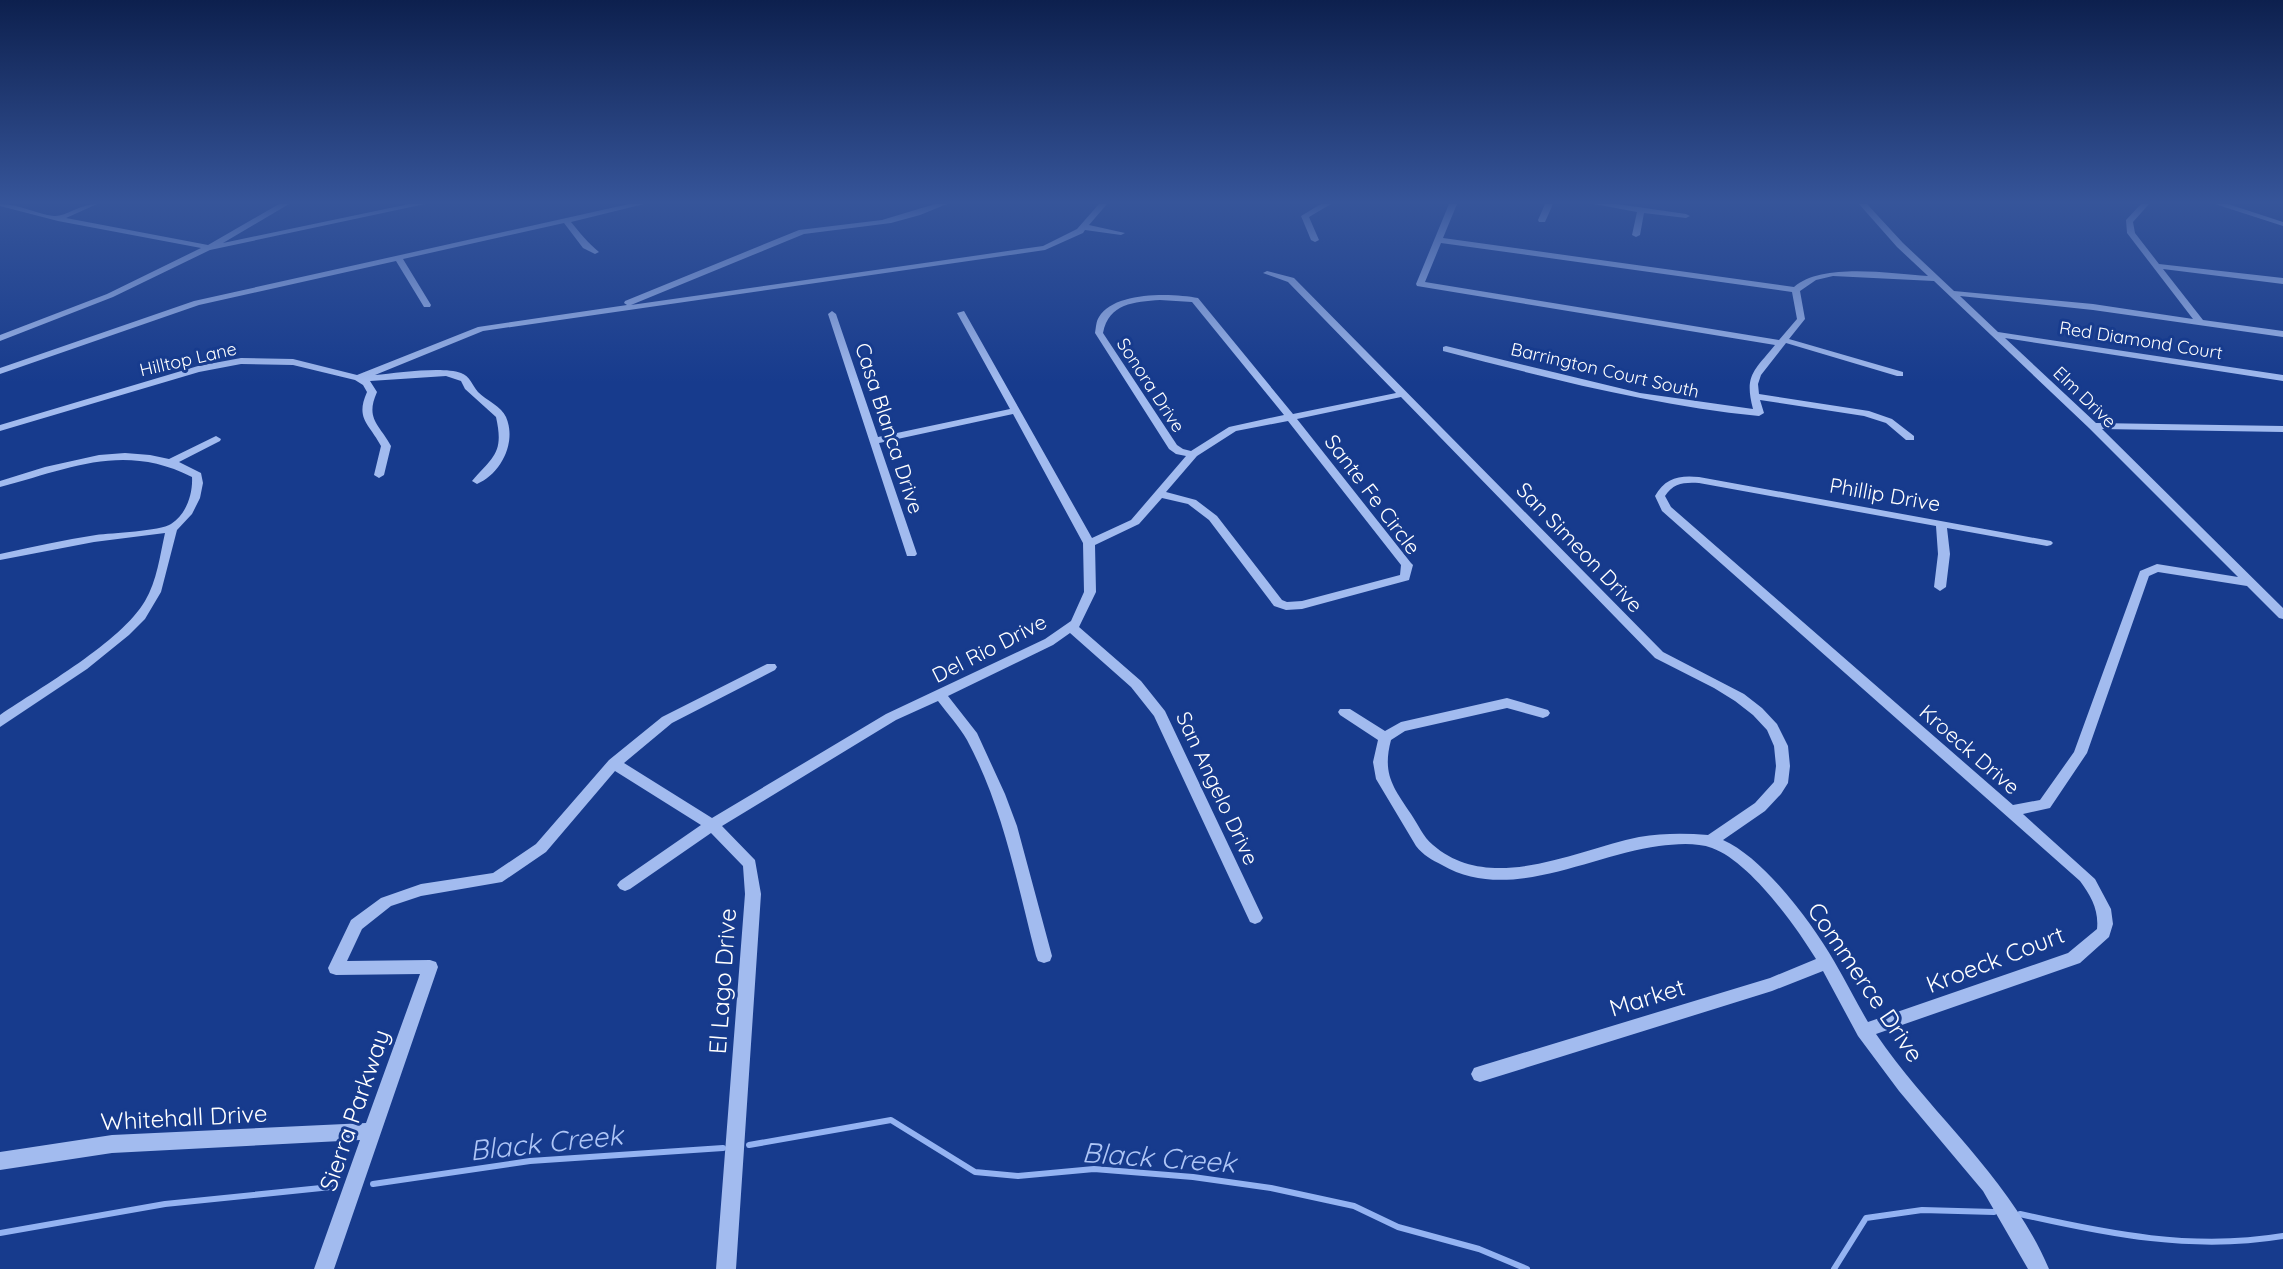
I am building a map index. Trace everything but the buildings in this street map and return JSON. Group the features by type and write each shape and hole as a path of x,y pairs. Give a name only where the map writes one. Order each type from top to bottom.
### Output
{"street":[{"path":"0,338 116,293 180,263"},
{"path":"0,370 197,303 375,263"},
{"path":"401,263 427,305"},
{"path":"609,310 725,263"},
{"path":"358,378 481,329 938,263"},
{"path":"1429,263 1420,284 1430,288 1782,341 1900,374"},
{"path":"1604,263 1796,290 1816,277 1833,274 1937,279"},
{"name":"Elm Drive","path":"1921,263 2093,426 2283,615"},
{"path":"2156,263 2200,322"},
{"path":"2158,266 2283,281"},
{"name":"San Simeon Drive","path":"1267,273 1291,279 1659,655 1717,684 1765,716 1784,751 1781,783 1758,809 1711,841"},
{"path":"1796,290 1801,319 1766,365 1757,372 1753,383 1755,396 1866,413 1888,421 1910,438"},
{"path":"1952,293 2283,334"},
{"name":"Sonora Drive","path":"1194,454 1180,452 1172,447 1099,333 1102,317 1114,306 1171,296 1195,300 1290,416"},
{"name":"Del Rio Drive","path":"625,885 712,825 891,718 1038,647 1076,623 1090,592 1088,543 961,313"},
{"name":"Casa Blanca Drive","path":"832,314 911,554"},
{"name":"Red Diamond Court","path":"1994,334 2283,378"},
{"name":"Barrington Court South","path":"1446,349 1639,398 1709,409 1759,413 1755,396"},
{"name":"Hilltop Lane","path":"0,428 198,369 241,361 293,362 358,378 458,374 478,397 501,416 506,445 497,463 477,481"},
{"path":"358,378 367,383 372,392 365,405 366,418 386,446 379,475"},
{"path":"1088,543 1135,522 1194,454 1233,429 1403,394"},
{"path":"874,441 1016,411"},
{"name":"Sante Fe Circle","path":"1160,494 1199,506 1213,518 1279,603 1302,605 1405,577 1407,565 1290,416"},
{"path":"2093,426 2283,429"},
{"path":"171,462 216,439"},
{"path":"0,484 85,460 149,457 171,462 197,475 199,489 180,523 172,528 94,539 0,557"},
{"name":"Kroeck Drive","path":"1715,482 1674,481 1664,488 1660,496 1667,509 1677,518 2011,811 2045,804 2080,753 2144,574 2157,568 2247,582"},
{"name":"Phillip Drive","path":"1715,482 2047,543"},
{"path":"1940,587 1944,554 1941,524"},
{"path":"0,722 130,628 150,604 160,580 172,528"},
{"name":"San Angelo Drive","path":"1070,627 1136,684 1160,715 1255,918"},
{"path":"614,764 667,720 771,667"},
{"path":"940,695 972,737 998,794 1010,826 1044,956"},
{"path":"1543,713 1507,703 1401,727 1385,738 1378,758 1381,779 1426,848 1457,866 1496,875 1523,874 1638,843 1672,838 1711,841"},
{"path":"1345,712 1385,738"},
{"name":"El Lago Drive","path":"614,764 712,825 750,864 752,894 726,1269"},
{"name":"Sierra Parkway","path":"324,1269 430,967 335,968 356,925 386,902 421,890 497,878 541,848 614,764"},
{"name":"Kroeck Court","path":"1864,1031 2074,958 2104,932 2107,921 2098,893 2085,877 2011,811"},
{"name":"Commerce Drive","path":"1711,841 1740,856 1760,873 1827,962 1864,1031 2000,1200 2039,1269"},
{"name":"Market","path":"1480,1074 1772,984 1827,962"},
{"name":"Whitehall Drive","path":"0,1161 112,1144 373,1131"}],"waterway":[{"name":"Black Creek","path":"749,1145 891,1120 975,1172 1018,1176 1094,1169 1193,1177 1271,1188 1354,1206 1398,1227 1479,1249 1527,1269"},
{"name":"Black Creek","path":"373,1184 530,1161 723,1148"},
{"name":"Black Creek","path":"0,1233 165,1204 331,1187"},
{"name":"Black Creek","path":"1834,1269 1866,1218 1922,1210 1994,1212"},
{"name":"Black Creek","path":"2020,1214 2118,1234 2183,1241 2216,1242 2283,1236"}]}
